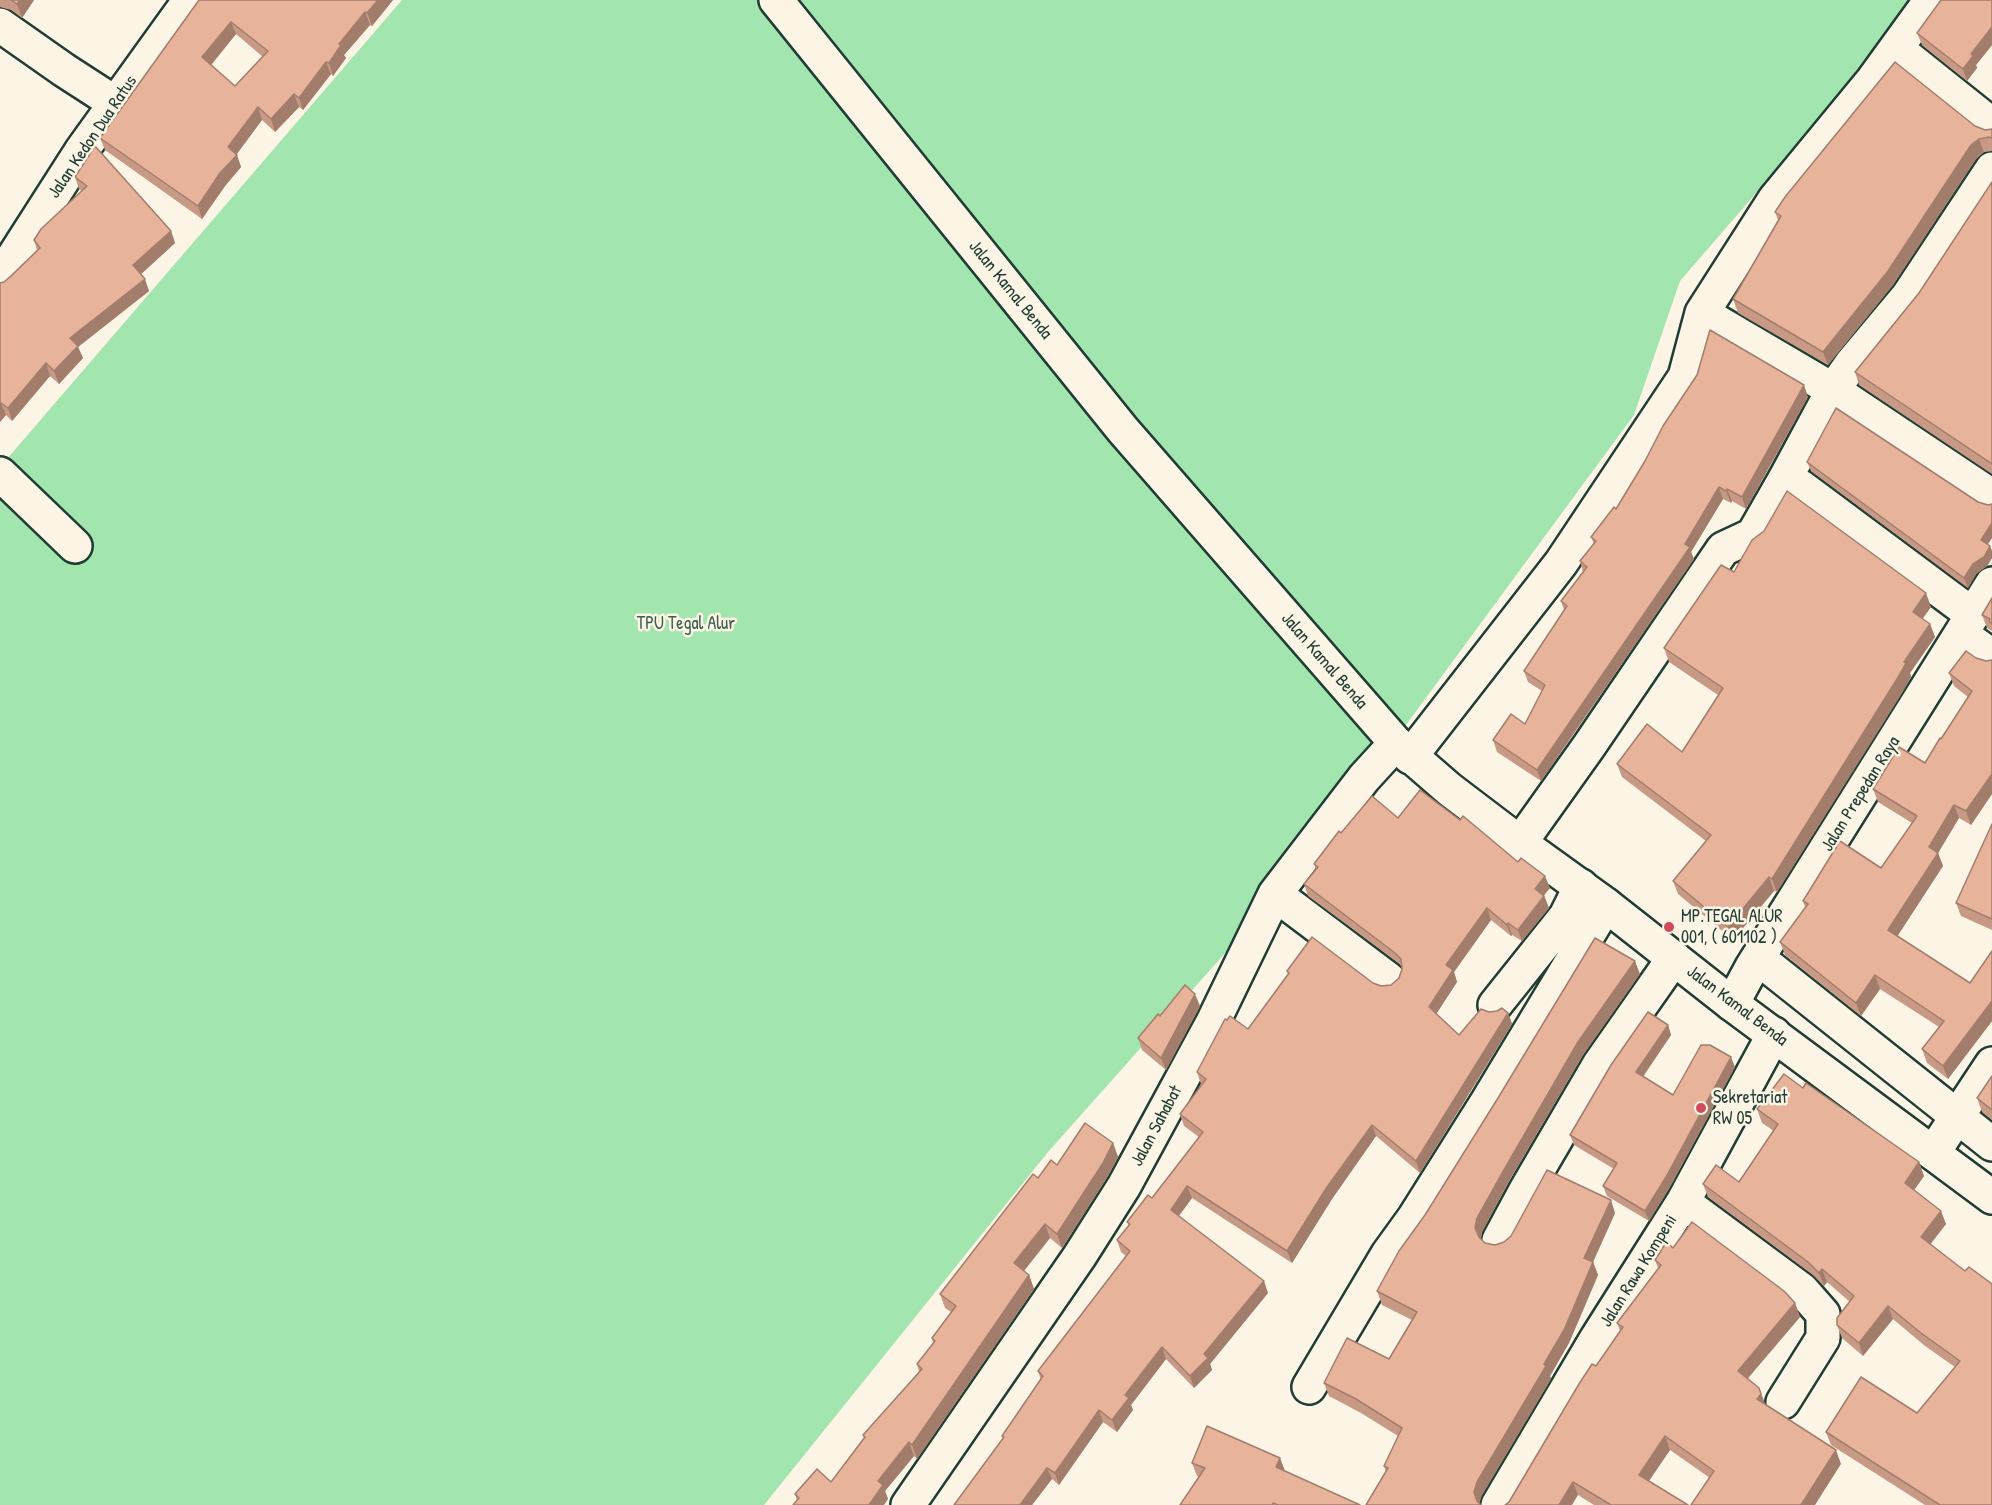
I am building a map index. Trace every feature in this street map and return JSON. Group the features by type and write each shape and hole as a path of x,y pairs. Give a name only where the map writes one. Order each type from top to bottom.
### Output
{"street":[{"name":"Jalan Kedon Dua Ratus","path":"0,278 82,150 190,0"},
{"name":"Jalan Kamal Benda","path":"776,0 1124,430 1416,742 1530,829 1593,896 1674,957 1745,980 1774,1034 1945,1134 1992,1197"},
{"name":"Jalan Sahabat","path":"908,1505 1079,1257 1124,1186 1214,1020 1275,894 1364,778 1416,742 1561,563 1685,377 1702,313 1775,199 1874,80 1931,0"},
{"path":"0,25 116,103"},
{"path":"1897,49 1992,125"},
{"path":"1530,829 1723,549 1753,535 1833,390 1852,363 1908,296 1992,170"},
{"path":"1702,313 1833,390 1992,496"},
{"path":"0,474 75,546"},
{"path":"1785,479 1810,493 1967,625 1992,656"},
{"name":"Jalan Prepedan Raya","path":"1745,980 1992,584"},
{"path":"1275,894 1388,979"},
{"path":"1495,1005 1566,916 1593,896"},
{"path":"1309,1387 1388,1254 1480,1111 1593,896"},
{"path":"1499,1240 1599,1065 1674,957"},
{"path":"1745,980 1945,1134 1992,1144"},
{"name":"Jalan Rawa Kompeni","path":"1498,1505 1597,1338 1683,1202 1774,1034"},
{"path":"1945,1134 1992,1064"},
{"path":"1683,1202 1802,1290 1823,1314 1823,1338 1784,1402"}],"green space":[{"name":"TPU Tegal Alur","path":"402,0 1914,0 1834,103 1680,281 1634,415 1300,869 1048,1152 764,1505 0,1505 0,467"}],"building":[{"path":"199,0 378,0 339,44 341,45 329,63 326,62 299,98 294,94 271,119 258,107 228,147 237,155 220,173 198,206 100,138","holes":["231,22 268,51 235,86 202,57"]},
{"path":"1941,0 1992,0 1992,27 1971,54 1973,56 1963,69 1917,33"},
{"path":"1895,62 1975,126 1985,130 1992,129 1992,138 1979,139 1971,145 1888,271 1823,352 1733,299 1781,216 1775,212 1785,197"},
{"path":"95,146 171,231 133,265 145,279 70,338 78,346 54,371 46,363 8,408 0,404 0,283 11,276 40,248 34,240 41,229 87,186 75,177"},
{"path":"1992,182 1992,464 1855,372 1919,293"},
{"path":"1710,330 1804,385 1742,497 1719,487 1685,544 1690,547 1537,770 1493,740 1511,714 1525,724 1545,685 1524,671 1567,606 1561,601 1587,567 1580,561 1596,541 1591,537 1614,507 1616,509 1663,426 1697,375"},
{"path":"1836,408 1978,502 1992,504 1992,523 1981,540 1990,546 1984,557 1973,564 1964,578 1807,462"},
{"path":"1787,491 1926,593 1913,612 1930,624 1904,662 1906,663 1897,679 1772,879 1769,877 1728,927 1673,881 1711,835 1617,764 1647,724 1682,752 1723,688 1664,648 1721,565 1734,572 1752,540 1764,531"},
{"path":"1992,598 1992,624 1990,619 1982,615"},
{"path":"1966,651 1976,658 1992,660 1992,774 1966,811 1954,805 1929,847 1938,853 1888,930 1970,983 1992,951 1992,1001 1943,1066 1922,1049 1944,1021 1875,975 1856,1003 1780,942 1808,904 1803,901 1840,841 1881,868 1917,816 1873,789 1899,747 1925,763 1972,691 1949,673"},
{"path":"1420,790 1460,820 1463,816 1518,862 1521,858 1545,876 1535,889 1544,896 1518,930 1508,923 1507,925 1487,908 1446,965 1453,970 1429,1007 1459,1035 1481,1009 1489,1012 1502,1008 1508,1013 1416,1161 1372,1125 1327,1187 1287,1251 1187,1186 1171,1210 1264,1281 1204,1354 1208,1358 1190,1376 1162,1347 1125,1395 1129,1398 1112,1420 1099,1410 1055,1473 1047,1468 1020,1505 954,1505 1004,1437 1002,1436 1043,1376 1038,1371 1130,1251 1117,1240 1130,1224 1127,1222 1148,1195 1152,1198 1203,1132 1180,1114 1206,1079 1197,1072 1225,1019 1227,1020 1230,1016 1248,1029 1312,937 1373,983 1381,986 1391,985 1399,978 1402,969 1401,959 1395,953 1304,884 1318,867 1314,864 1339,831 1341,833 1372,796 1398,818"},
{"path":"1992,824 1992,919 1956,903"},
{"path":"1595,938 1635,961 1578,1042 1477,1218 1475,1228 1485,1243 1495,1245 1504,1242 1511,1236 1547,1170 1611,1200 1584,1258 1593,1262 1564,1330 1544,1364 1546,1366 1477,1482 1474,1492 1481,1505 1366,1505 1388,1468 1384,1466 1402,1428 1356,1399 1324,1383 1347,1338 1389,1359 1417,1312 1377,1291 1399,1251 1425,1215"},
{"path":"1185,985 1195,994 1161,1058 1138,1038 1158,1014 1160,1016"},
{"path":"1648,1012 1668,1025 1636,1072 1673,1095 1701,1045 1710,1045 1731,1057 1645,1211 1603,1186 1617,1163 1570,1135 1611,1065"},
{"path":"1784,1074 1803,1088 1806,1083 1919,1162 1905,1183 1941,1211 1921,1237 1965,1271 1969,1267 1992,1284 1992,1505 1940,1505 1826,1432 1861,1377 1917,1413 1960,1361 1888,1306 1859,1343 1837,1325 1837,1318 1854,1296 1822,1269 1819,1273 1808,1262 1703,1184 1716,1165 1739,1182 1778,1124 1757,1109"},
{"path":"1992,1076 1992,1110 1977,1098"},
{"path":"1085,1123 1113,1143 1103,1163 1057,1234 1045,1224 1014,1263 1029,1275 912,1445 909,1442 878,1481 883,1485 869,1505 793,1505 799,1498 795,1494 817,1469 831,1482 865,1437 863,1435 922,1369 917,1364 935,1341 932,1338 956,1306 940,1294 1033,1174 1038,1178 1051,1160 1057,1165"},
{"path":"1692,1222 1784,1291 1795,1303 1738,1371 1759,1388 1761,1394 1757,1399 1836,1450 1801,1505 1691,1505 1714,1471 1665,1436 1639,1475 1688,1505 1611,1505 1573,1482 1559,1505 1505,1505 1509,1502 1592,1364 1596,1366 1623,1327 1617,1323 1661,1265 1655,1260 1665,1244 1667,1242 1673,1248"},
{"path":"1207,1426 1280,1458 1276,1467 1360,1505 1278,1505 1273,1503 1272,1505 1180,1505 1205,1468 1192,1463"}],"place":[{"name":"MP.TEGAL ALUR 001, ( 601102 )","path":"1669,927"},
{"name":"Sekretariat RW 05","path":"1701,1108"}]}
